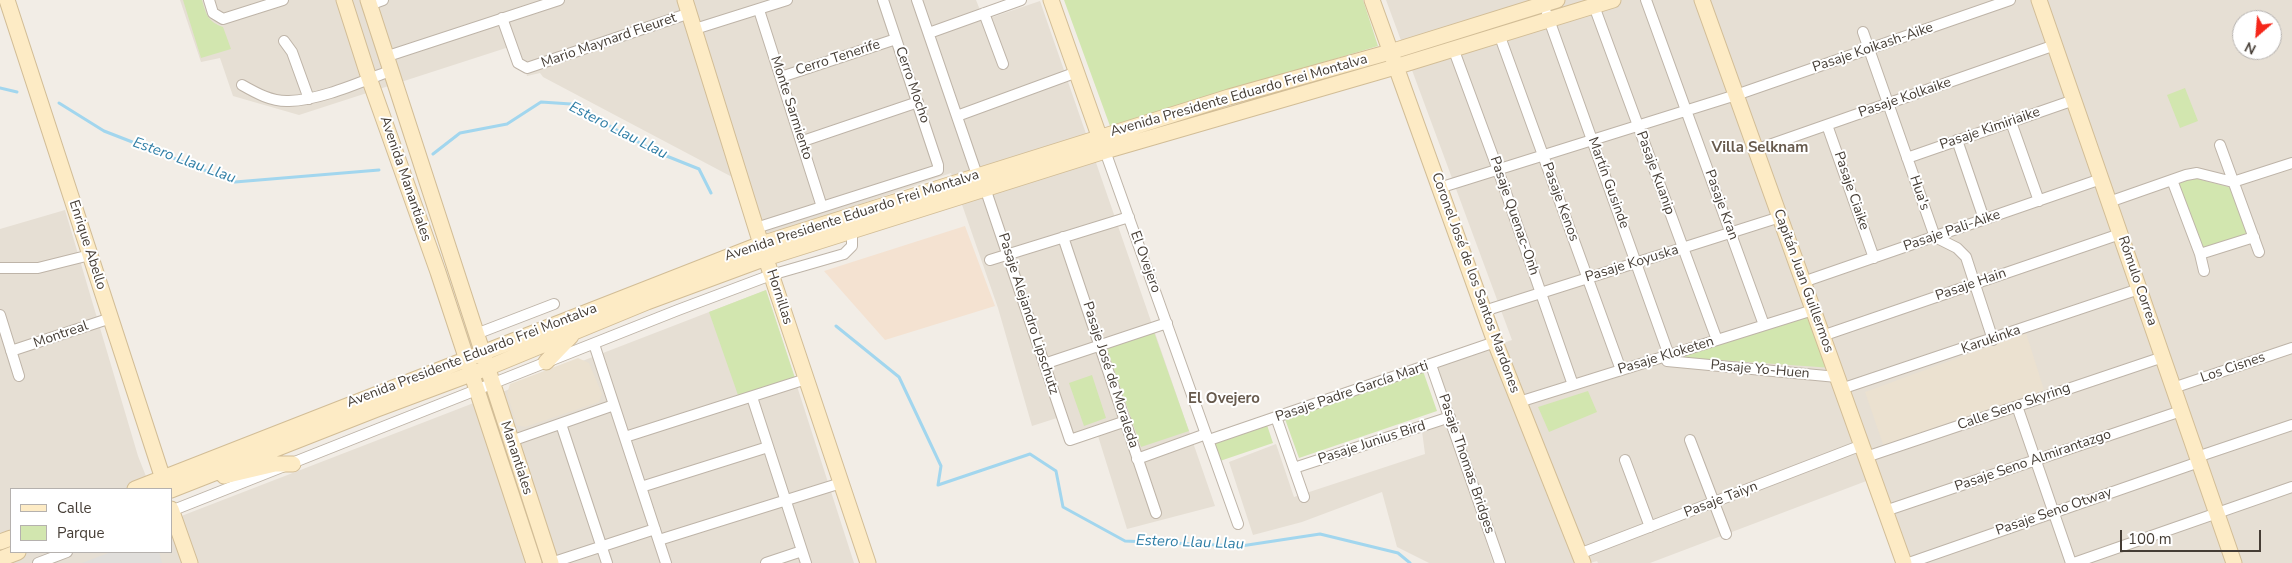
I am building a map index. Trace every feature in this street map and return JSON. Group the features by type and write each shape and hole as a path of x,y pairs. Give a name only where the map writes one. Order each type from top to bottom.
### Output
{"main road":[{"name":"Enrique Abello","path":"7,0 167,486"},
{"name":"Avenida Manantiales","path":"344,0 369,78 469,366"},
{"name":"El Ovejero","path":"1051,0 1102,144"},
{"name":"Coronel José de los Santos Mardones","path":"1372,0 1495,342 1581,558"},
{"name":"Avenida Presidente Eduardo Frei Montalva","path":"146,488 167,486 207,476 469,366 482,353 978,175 1395,67 1549,18 1613,0"},
{"name":"Capitán Juan Guillermos","path":"1702,0 1904,563"},
{"name":"Rómulo Correa","path":"2039,0 2234,563"},
{"name":"Avenida Manantiales","path":"373,2 387,64 482,353"},
{"name":"Avenida Presidente Eduardo Frei Montalva","path":"167,486 469,366 487,368 763,251 852,231 985,188 1229,97 1390,52 1550,2"},
{"name":"Hornillas","path":"688,7 763,251 868,563"},
{"path":"546,362 575,331"},
{"name":"Manantiales","path":"482,353 551,563"},
{"name":"Manantiales","path":"469,366 534,563"},
{"path":"207,476 228,476 269,465 293,464"},
{"path":"172,513 190,563"},
{"path":"0,559 15,553"}],"street":[{"path":"209,0 213,13 219,18 226,19 280,1"},
{"path":"242,85 262,96 288,101 309,98 369,78 387,64 502,18 559,0"},
{"path":"695,30 788,0"},
{"name":"Cerro Mocho","path":"883,0 918,102 938,170"},
{"path":"917,0 978,175"},
{"path":"928,32 1021,0"},
{"name":"Pasaje Kran","path":"1646,0 1764,326"},
{"name":"Pasaje Koikash-Aike","path":"1439,188 1736,95 2010,0"},
{"name":"Martín Gusinde","path":"1550,2 1549,18 1670,358"},
{"name":"Pasaje Kuanip","path":"1594,6 1717,340"},
{"name":"Mario Maynard Fleuret","path":"502,18 518,64 527,68 688,7"},
{"name":"Monte Sarmiento","path":"758,10 803,141 822,206"},
{"path":"984,13 1002,64"},
{"name":"Hua's","path":"1863,32 1934,237"},
{"name":"Pasaje Kenos","path":"1499,34 1621,370"},
{"name":"Cerro Tenerife","path":"781,77 896,39"},
{"path":"284,41 292,52 309,98"},
{"name":"Pasaje Kolkaike","path":"1755,150 2055,46"},
{"name":"Pasaje Quenac-Onh","path":"1453,48 1573,385"},
{"path":"957,116 1077,72"},
{"name":"Pasaje Kimiriaike","path":"1907,158 2074,100"},
{"path":"803,141 918,102"},
{"path":"2011,122 2039,200"},
{"name":"Pasaje Ciaike","path":"1828,124 1874,258"},
{"path":"1957,140 1984,219"},
{"name":"El Ovejero","path":"1102,144 1238,524"},
{"path":"2220,145 2260,252"},
{"path":"2109,202 2197,173 2233,182 2292,163"},
{"name":"Avenida Presidente Eduardo Frei Montalva","path":"756,228 938,170"},
{"name":"Pasaje Pali-Aike","path":"1803,282 2101,179"},
{"path":"2172,180 2200,254 2204,271"},
{"name":"Pasaje Alejandro Lipschutz","path":"985,188 1070,440 1126,421"},
{"path":"990,260 1129,217"},
{"name":"Pasaje Koyuska","path":"1484,311 1780,217"},
{"name":"Avenida Presidente Eduardo Frei Montalva","path":"172,510 293,464 546,362 771,275 844,254 852,246 852,231"},
{"name":"Pasaje Hain","path":"1822,336 2120,234"},
{"name":"Pasaje José de Moraleda","path":"1063,237 1156,513"},
{"path":"1934,237 1962,252 1975,283 1993,340"},
{"path":"2200,254 2254,237"},
{"path":"0,268 38,268 90,254"},
{"name":"Karukinka","path":"1839,383 1993,340 2139,289"},
{"path":"476,334 554,304"},
{"name":"Pasaje Kloketen","path":"1519,402 1653,360 1670,358 1717,340 1813,310"},
{"path":"0,315 19,376"},
{"name":"Montreal","path":"11,351 111,318"},
{"path":"1044,364 1167,323"},
{"name":"Pasaje Padre García Marti","path":"1137,459 1276,417 1495,342"},
{"path":"594,344 666,563"},
{"name":"Los Cisnes","path":"2173,388 2292,348"},
{"name":"Calle Seno Skyring","path":"1864,451 2017,406 2163,357"},
{"name":"Pasaje Yo-Huen","path":"1670,358 1839,383"},
{"name":"Pasaje Thomas Bridges","path":"1431,365 1500,563"},
{"path":"625,436 806,380"},
{"path":"752,397 806,563"},
{"path":"511,441 614,405"},
{"path":"2017,406 2072,563 2292,487"},
{"name":"Pasaje Seno Almirantazgo","path":"1885,511 2181,411"},
{"path":"1276,417 1304,497"},
{"name":"Pasaje Junius Bird","path":"1294,468 1450,417"},
{"path":"561,424 607,563"},
{"name":"Pasaje Seno Otway","path":"1909,563 2292,425"},
{"path":"1690,440 1726,534"},
{"path":"641,487 768,447"},
{"name":"Pasaje Taiyn","path":"1581,558 1650,527 1714,502 1864,451"},
{"path":"1625,460 1650,527"},
{"path":"659,540 841,482"},
{"path":"551,563 655,529"},
{"path":"766,563 802,551"},
{"path":"38,563 64,553"}],"shaded area":[{"path":"180,0 976,0 984,20 1040,1 1215,506 1127,529 1098,436 1067,445 1057,418 1032,426 998,308 951,173 800,225 763,234 751,187 543,77 540,73 527,76 518,46 506,48 299,115 233,96 220,58 201,62"},
{"path":"1386,0 2292,0 2292,563 1899,563 1869,480 1650,563 1598,563 1597,561 1590,563 1500,563 1435,366 1512,340"},
{"path":"65,210 138,456 151,488 10,488 10,553 172,553 172,520 766,290 854,563 0,563 0,229"},
{"path":"965,226 995,306 885,340 824,271"},
{"path":"2026,333 2045,393 1884,447 1865,392"},
{"path":"578,358 589,363 602,394 599,402 525,427 517,425 507,394 510,384"},
{"path":"1448,424 1493,563 1429,563 1397,547 1382,492 1302,522 1253,535 1229,462 1276,444 1294,497 1425,454 1422,431"},
{"path":"108,553 159,553 162,563 82,563"}],"green space":[{"path":"183,0 202,0 208,17 214,23 223,27 231,49 201,58"},
{"path":"1064,0 1363,0 1378,46 1110,126"},
{"path":"2185,88 2198,121 2180,128 2167,95"},
{"path":"2194,178 2232,188 2247,231 2246,234 2205,249 2202,248 2178,183"},
{"path":"766,290 795,378 739,398 709,312"},
{"path":"1815,312 1833,368 1675,357"},
{"path":"1154,332 1189,431 1141,447 1107,349"},
{"path":"1423,371 1437,411 1299,458 1285,419"},
{"path":"1092,375 1106,418 1084,426 1069,383"},
{"path":"1588,391 1597,412 1549,432 1538,407"},
{"path":"1267,425 1273,443 1220,461 1214,443"}],"waterway":[{"name":"Estero Llau Llau","path":"0,88 17,92"},
{"name":"Estero Llau Llau","path":"433,154 460,133 507,124 541,102 571,104 654,151 699,169 711,193"},
{"name":"Estero Llau Llau","path":"59,103 104,131 235,182 379,170"},
{"name":"Estero Llau Llau","path":"836,326 899,377 941,466 938,485 1030,454 1056,471 1063,507 1125,541 1241,546 1320,534 1398,553 1410,563"}],"district":[{"name":"Villa Selknam","path":"1760,148"},
{"name":"El Ovejero","path":"1224,399"}]}
